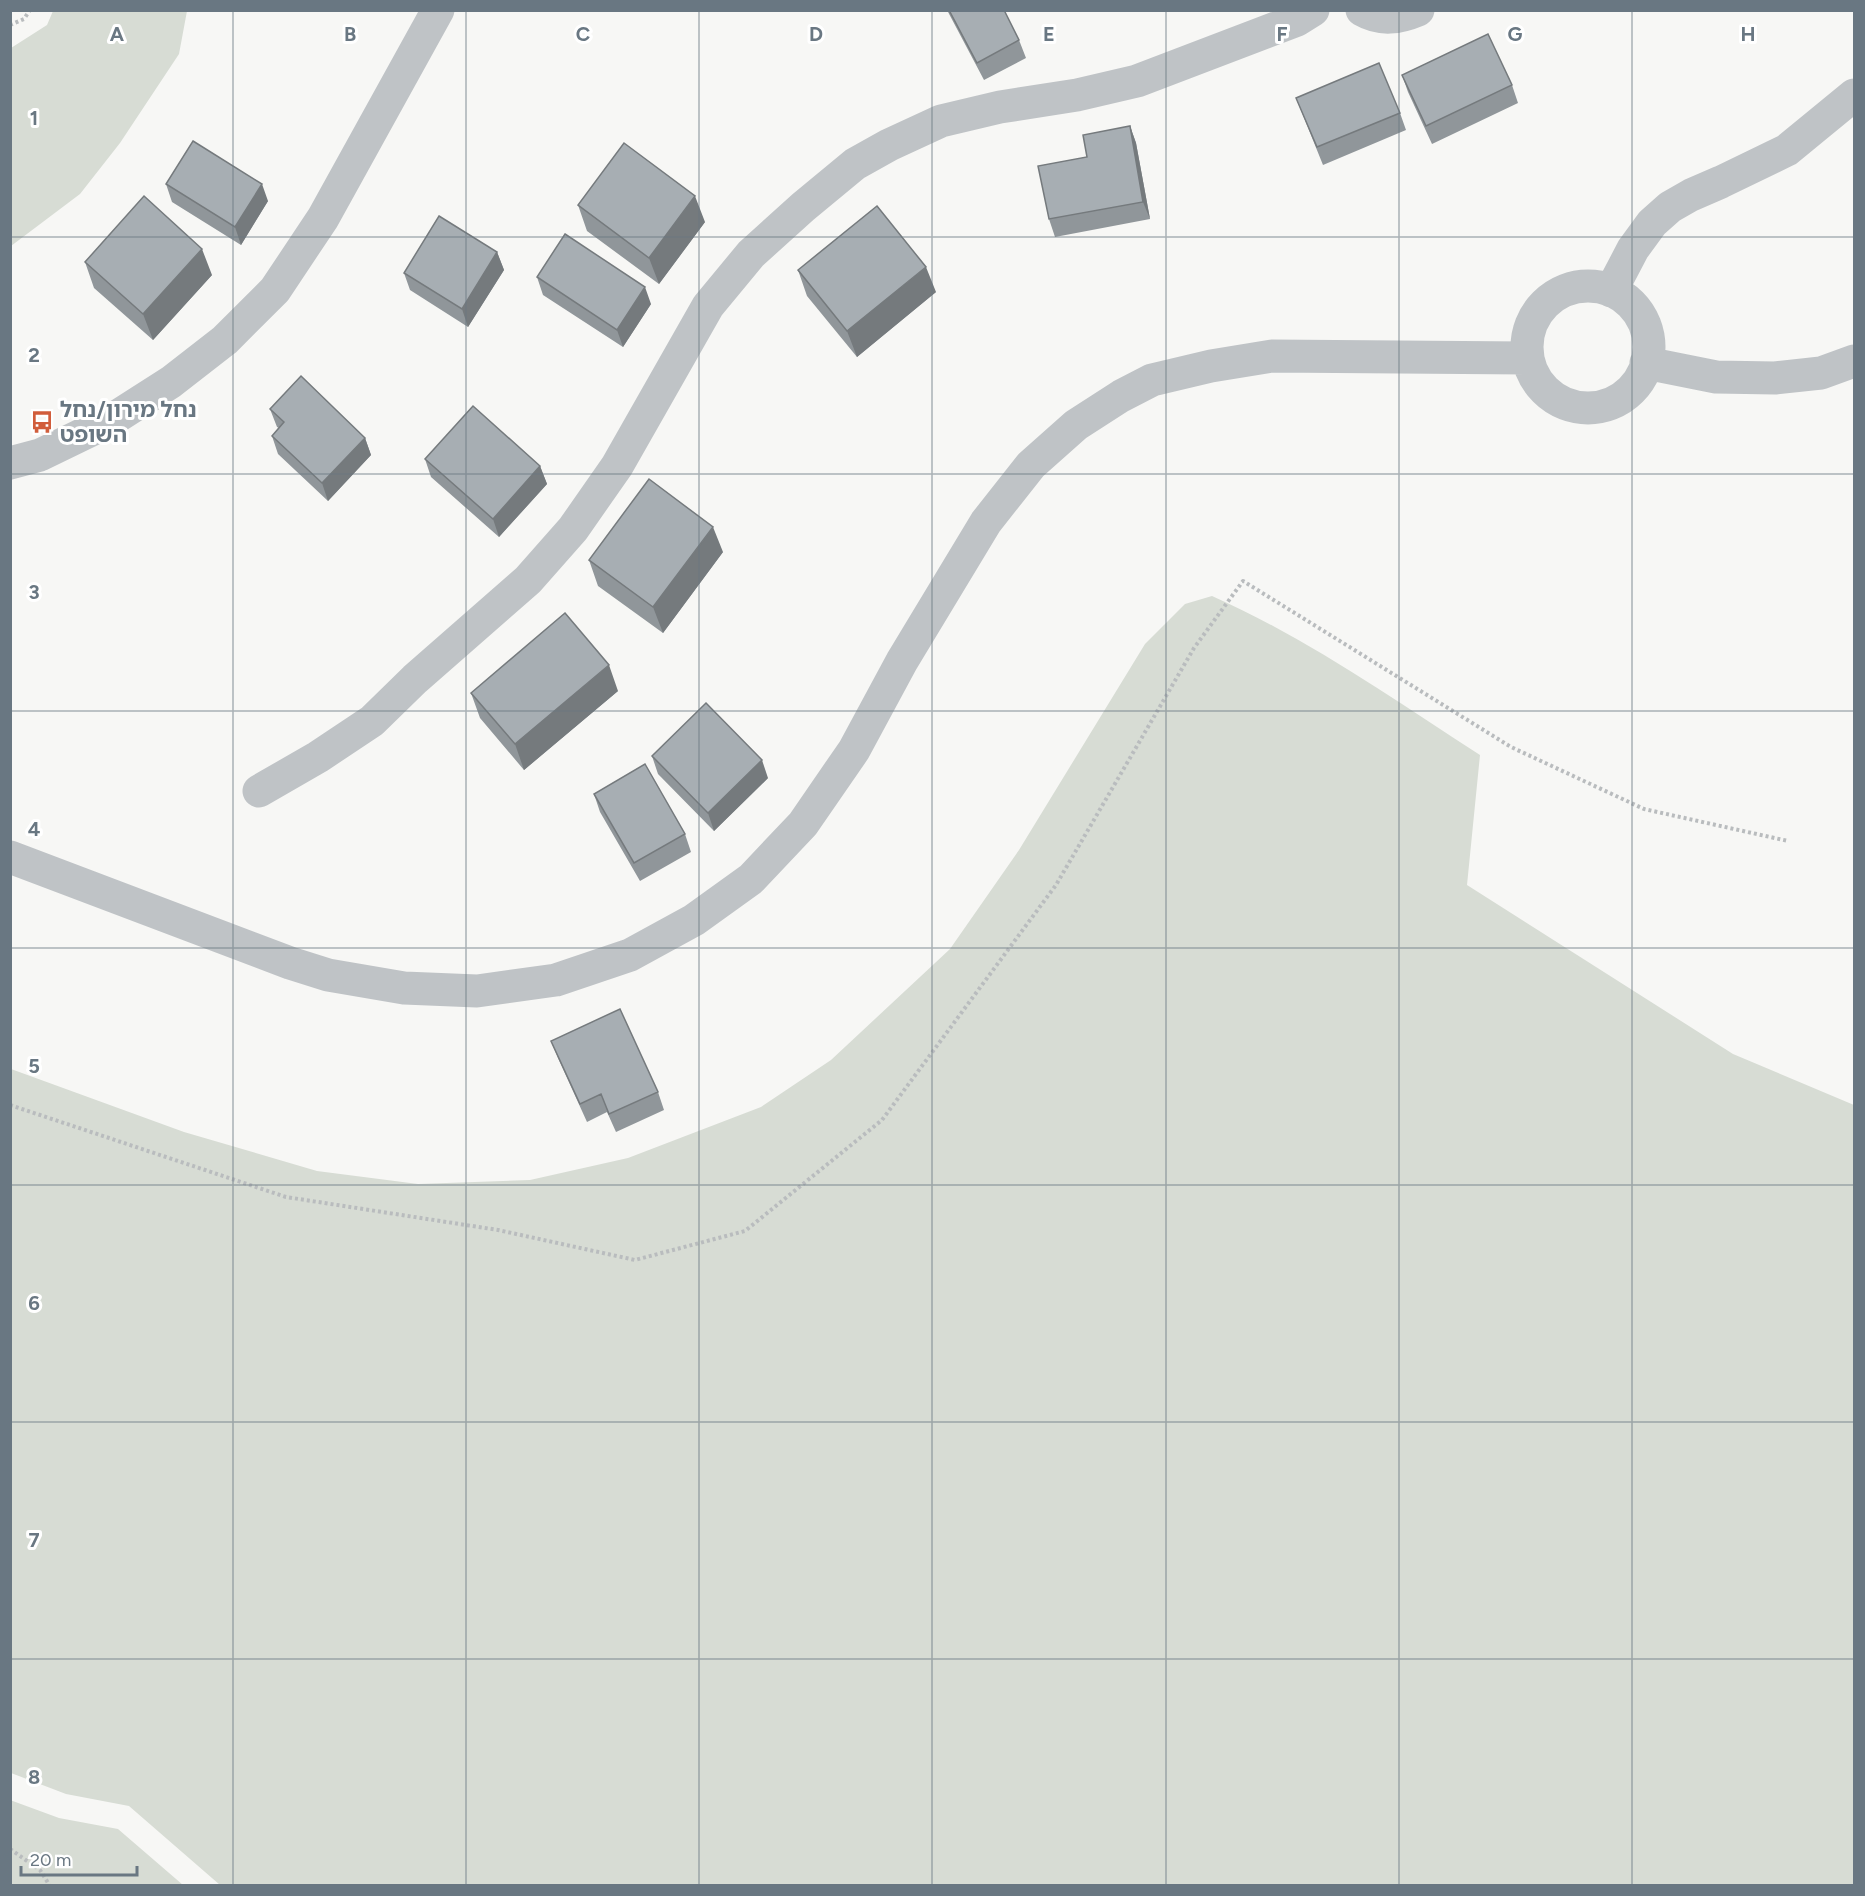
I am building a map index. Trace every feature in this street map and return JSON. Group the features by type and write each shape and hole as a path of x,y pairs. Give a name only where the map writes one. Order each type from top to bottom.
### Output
{"street":[{"path":"10,464 40,454 110,421 171,382 225,340 275,290 323,218 438,10"},
{"path":"259,791 318,757 372,721 415,679 528,580 573,529 617,466 708,306 751,254 855,164 941,121 1000,107 1077,95 1137,81 1297,20 1313,10"},
{"path":"1362,10 1369,14 1389,18 1402,17 1418,10"},
{"path":"1611,291 1633,249 1652,223 1670,207 1787,150 1854,95"},
{"path":"1604,287 1611,291 1628,299 1642,316 1650,342 1644,372 1631,392 1613,404 1587,408 1563,403 1546,391 1535,378 1528,358 1527,341 1533,320 1554,296 1574,288 1604,287"},
{"path":"10,857 328,975 404,988 477,991 556,980 630,955 694,920 750,879 788,840 803,824 854,750 902,662 986,522 1031,465 1076,425 1121,396 1152,380 1211,366 1272,356 1528,358"},
{"path":"1646,363 1716,377 1775,378 1821,374 1854,361"}],"path":[{"path":"10,25 24,19 30,10"},
{"path":"10,1104 286,1197 498,1230 635,1260 745,1231 882,1120 1056,885 1194,648 1243,581 1511,747 1644,809 1788,841"},
{"path":"10,1849 40,1870 50,1886"}],"shaded area":[{"path":"53,11 187,11 179,54 120,143 80,194 11,246 11,48 47,25"},
{"path":"1212,596 1316,650 1480,755 1467,885 1733,1054 1854,1105 1854,1885 220,1885 129,1806 66,1794 11,1773 11,1069 184,1132 317,1171 418,1184 530,1180 628,1158 761,1107 831,1060 950,949 1019,850 1145,644 1185,604"},
{"path":"10,1800 59,1818 118,1829 183,1885 11,1885"}],"building":[{"path":"949,10 1004,10 1019,40 977,63"},
{"path":"1488,34 1512,85 1426,126 1402,75"},
{"path":"1379,63 1400,113 1317,147 1296,98"},
{"path":"1130,126 1143,202 1049,219 1038,166 1087,157 1083,135"},
{"path":"193,141 262,184 235,227 166,184"},
{"path":"624,143 695,196 649,258 578,205"},
{"path":"144,196 202,249 143,314 85,262"},
{"path":"877,206 926,267 847,331 798,270"},
{"path":"439,216 497,252 462,309 404,273"},
{"path":"565,234 645,287 617,330 537,277"},
{"path":"301,376 365,438 322,483 272,436 284,422 270,409"},
{"path":"473,406 540,466 493,519 425,459"},
{"path":"649,479 713,527 653,607 589,560"},
{"path":"565,613 609,665 515,744 471,693"},
{"path":"706,703 762,760 708,813 652,756"},
{"path":"645,764 685,834 634,863 594,794"},
{"path":"620,1009 658,1092 609,1114 601,1094 580,1104 551,1041"}],"place":[{"name":"נחל מירון/נחל השופט","path":"42,422"}]}
